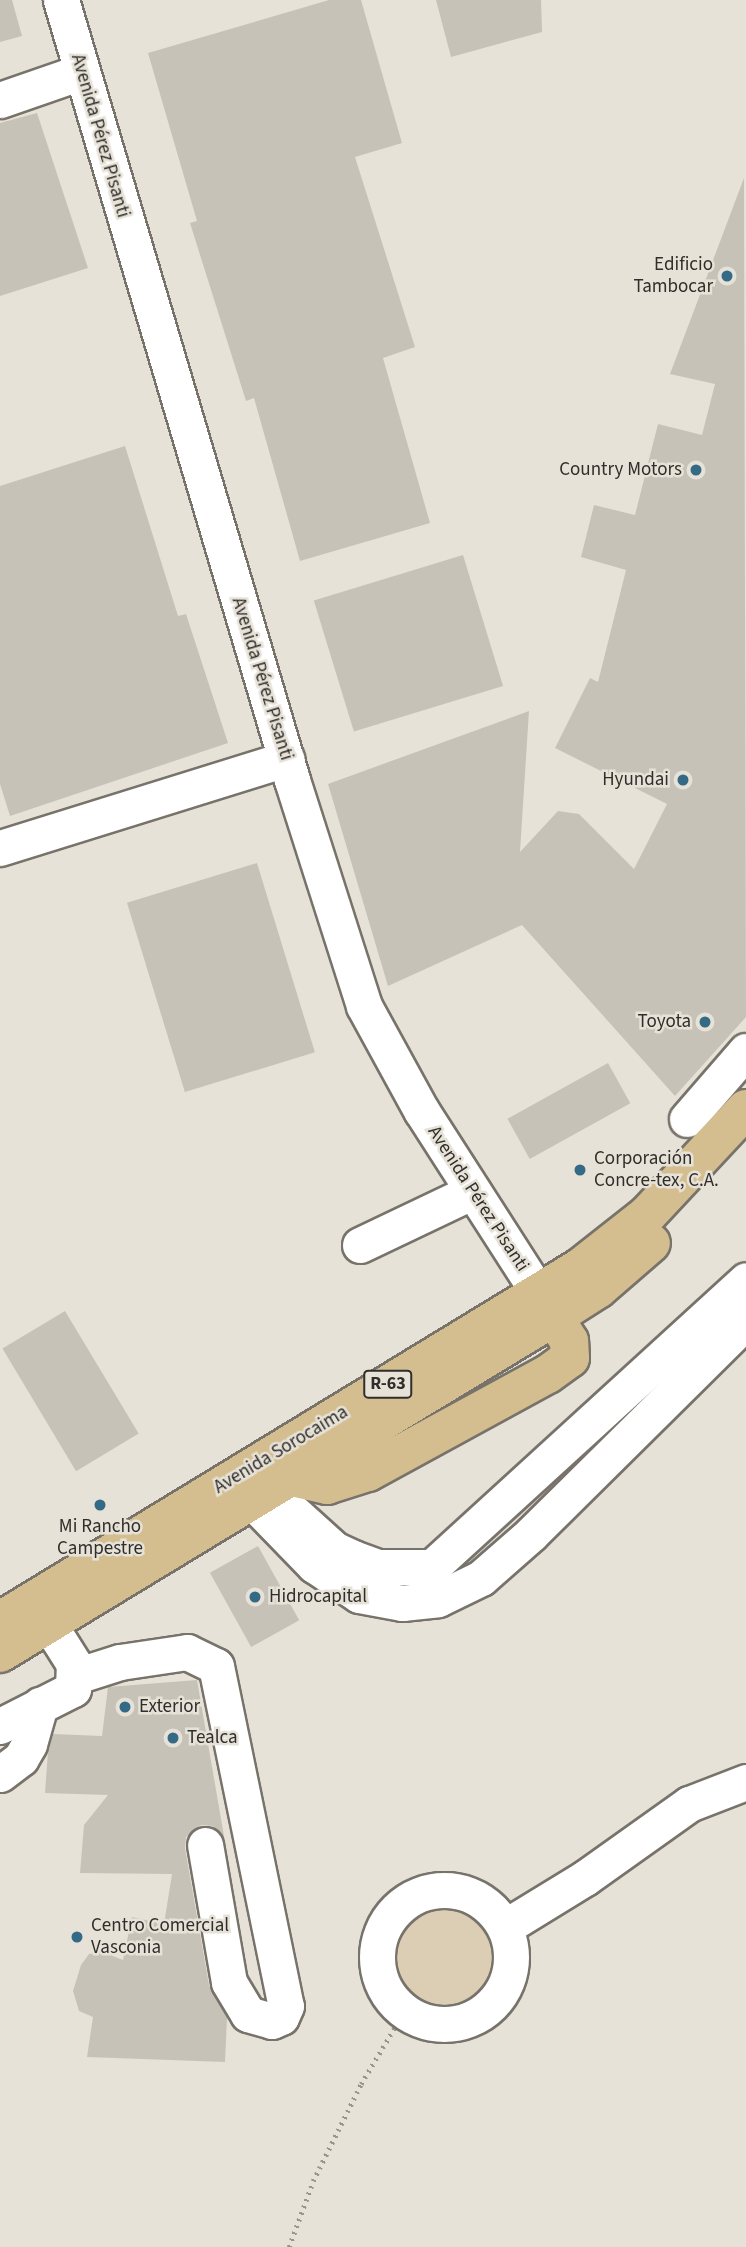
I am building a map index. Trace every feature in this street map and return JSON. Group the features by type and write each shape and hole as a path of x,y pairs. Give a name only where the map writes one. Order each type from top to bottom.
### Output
{"main road":[{"name":"Avenida Sorocaima","path":"0,1620 547,1305 647,1215 746,1109"},
{"name":"Avenida Sorocaima","path":"547,1305 598,1289 709,1191 746,1147"},
{"path":"271,1489 327,1485 368,1472 548,1374 570,1358 569,1341 547,1305"},
{"name":"Avenida Sorocaima","path":"0,1653 50,1626 271,1489"}],"street":[{"name":"Avenida Pérez Pisanti","path":"61,0 286,759 364,1006 421,1110 547,1305"},
{"path":"0,100 81,72"},
{"path":"0,848 286,759"},
{"path":"687,1119 746,1051"},
{"path":"360,1245 473,1191"},
{"path":"271,1489 334,1549 378,1567 432,1567 746,1280"},
{"path":"271,1489 314,1565 359,1595 402,1603 438,1600 481,1578 531,1534 746,1321"},
{"path":"0,1726 73,1689 76,1676 50,1626"},
{"path":"76,1676 120,1662 187,1652 216,1666 286,2006 281,2017 272,2021 248,2014 229,1982 205,1845"},
{"path":"0,1774 21,1758 29,1744 40,1705"},
{"path":"505,1927 585,1878 689,1804 746,1782"},
{"path":"430,1889 453,1889 492,1908 505,1927 511,1949 510,1971 502,1992 487,2009 468,2020 446,2025 424,2022 404,2012 388,1996 376,1953 381,1931 401,1905 430,1889"}],"path":[{"path":"289,2247 313,2181 361,2084 404,2012"}],"shaded area":[{"path":"445,1910 463,1914 479,1924 489,1940 493,1958 489,1976 479,1992 463,2002 445,2006 427,2002 411,1992 401,1976 397,1958 401,1940 411,1924 427,1914"}],"building":[{"path":"0,0 12,0 22,36 0,42"},
{"path":"329,0 361,0 402,143 355,157 415,347 383,358 430,523 300,561 254,398 246,401 190,223 197,221 148,53"},
{"path":"436,0 541,0 542,32 451,57"},
{"path":"37,113 88,268 0,296 0,123"},
{"path":"744,178 746,1017 675,1096 522,925 388,986 328,784 529,711 520,852 558,811 579,814 634,869 667,804 555,748 590,678 598,682 626,570 581,557 594,505 635,515 658,424 702,435 715,384 670,374"},
{"path":"125,446 178,616 186,614 228,743 10,816 0,784 0,486"},
{"path":"463,555 503,686 354,732 314,601"},
{"path":"257,863 315,1052 185,1092 127,903"},
{"path":"608,1063 630,1103 530,1159 507,1119"},
{"path":"65,1311 139,1434 76,1471 2,1349"},
{"name":"Hidrocapital","path":"258,1546 299,1620 251,1647 210,1573"},
{"path":"197,1680 248,1975 225,1842 213,1826 201,1825 186,1837 185,1848 209,1985 227,2018 225,2062 87,2057 93,2017 79,2011 73,1991 81,1965 89,1954 103,1952 123,1960 132,1917 164,1924 172,1874 80,1873 84,1825 108,1795 45,1793 48,1751 53,1734 102,1736 108,1687"}],"place":[{"name":"Edificio Tambocar","path":"727,276"},
{"name":"Country Motors","path":"696,470"},
{"name":"Hyundai","path":"683,780"},
{"name":"Toyota","path":"705,1022"},
{"name":"Corporación Concre-tex, C.A.","path":"580,1170"},
{"name":"Mi Rancho Campestre","path":"100,1505"},
{"name":"Hidrocapital","path":"255,1597"},
{"name":"Exterior","path":"125,1707"},
{"name":"Tealca","path":"173,1738"},
{"name":"Centro Comercial Vasconia","path":"77,1937"}]}
